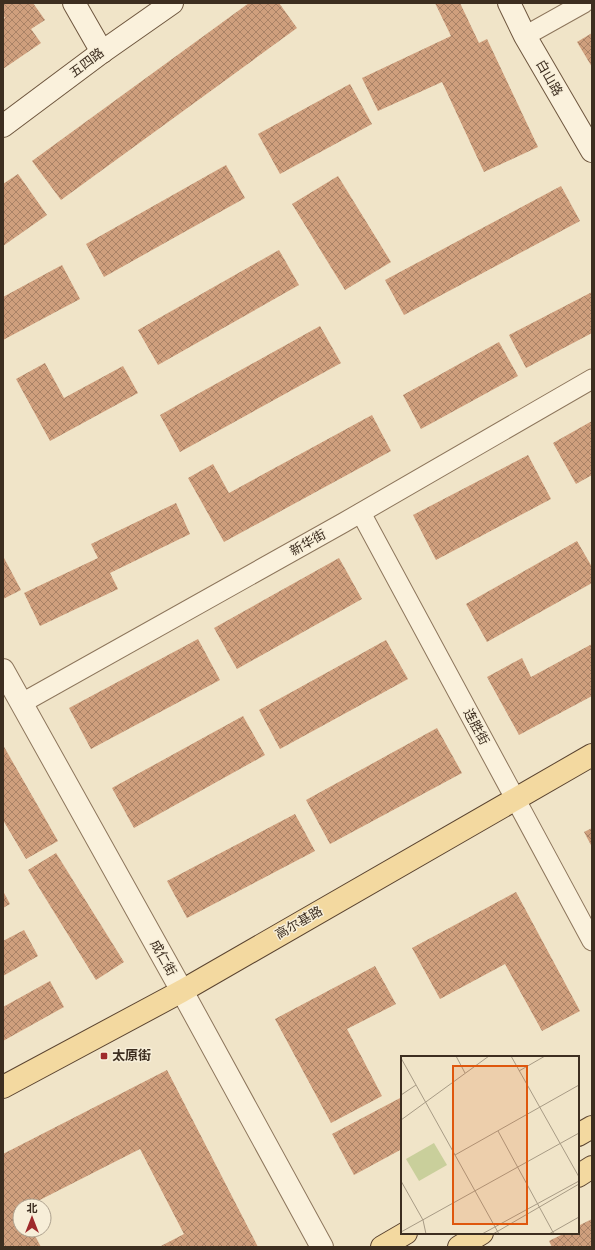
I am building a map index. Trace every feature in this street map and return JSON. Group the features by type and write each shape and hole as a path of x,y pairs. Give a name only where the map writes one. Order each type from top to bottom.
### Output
{"main road":[{"name":"高尔基路","path":"3,1087 182,991 592,755"},
{"path":"579,1134 592,1127"},
{"path":"579,1175 592,1167"},
{"path":"382,1247 404,1234"},
{"path":"459,1247 480,1234"}],"street":[{"path":"74,3 102,52"},
{"name":"五四路","path":"3,126 102,52 172,3"},
{"name":"白山路","path":"509,3 525,36 592,151"},
{"path":"525,36 584,3"},
{"name":"新华街","path":"22,703 360,513 592,379"},
{"name":"连胜街","path":"360,513 592,941"},
{"name":"成仁街","path":"3,670 182,991 322,1247"}],"building":[{"path":"3,3 33,3 45,20 31,29 41,43 3,69 3,19 5,18 3,15"},
{"path":"249,3 279,3 297,28 61,200 32,161"},
{"path":"435,3 460,3 479,43 487,39 538,147 484,172 442,82 378,111 362,78 451,36"},
{"path":"592,33 592,67 577,42"},
{"path":"350,84 372,124 280,174 258,134"},
{"path":"226,165 245,198 104,277 86,244"},
{"path":"18,174 47,215 3,246 3,184"},
{"path":"338,176 391,262 345,290 292,204"},
{"path":"561,186 580,221 404,315 385,280"},
{"path":"279,250 299,285 158,365 138,330"},
{"path":"62,265 80,299 3,340 3,297"},
{"path":"592,292 592,333 526,368 509,335"},
{"path":"320,326 341,363 180,452 160,415"},
{"path":"499,342 518,376 421,429 403,395"},
{"path":"45,363 64,398 123,366 138,393 50,441 16,379"},
{"path":"372,415 391,451 224,542 188,478 213,464 229,493"},
{"path":"592,421 592,475 576,484 553,443"},
{"path":"528,455 551,499 436,560 413,515"},
{"path":"176,503 190,534 110,573 118,589 40,626 24,593 98,558 91,544"},
{"path":"577,541 592,567 592,583 487,642 466,604"},
{"path":"3,556 21,590 3,599"},
{"path":"339,558 362,599 237,669 214,628"},
{"path":"198,639 220,680 91,749 69,708"},
{"path":"386,640 408,679 280,749 259,710"},
{"path":"592,644 592,696 519,735 487,677 522,658 531,677"},
{"path":"243,716 265,755 134,828 112,788"},
{"path":"437,728 462,773 330,844 306,800"},
{"path":"3,745 58,841 26,859 3,820"},
{"path":"295,814 315,851 187,918 167,881"},
{"path":"592,828 592,847 584,832"},
{"path":"56,853 124,962 96,980 28,870"},
{"path":"3,891 10,904 3,908"},
{"path":"516,892 580,1011 542,1031 505,964 440,999 412,948"},
{"path":"24,930 38,956 3,976 3,941"},
{"path":"375,966 396,1004 347,1029 382,1096 331,1123 275,1019"},
{"path":"50,981 64,1007 3,1041 3,1007"},
{"path":"167,1070 258,1247 159,1247 184,1234 140,1149 44,1198 12,1198 12,1238 36,1238 41,1247 3,1247 3,1154"},
{"path":"401,1098 401,1150 354,1175 332,1134"},
{"path":"592,1219 592,1247 552,1247 549,1241 563,1234 579,1234 579,1226"}],"place":[{"name":"太原街","path":"104,1056"}]}
